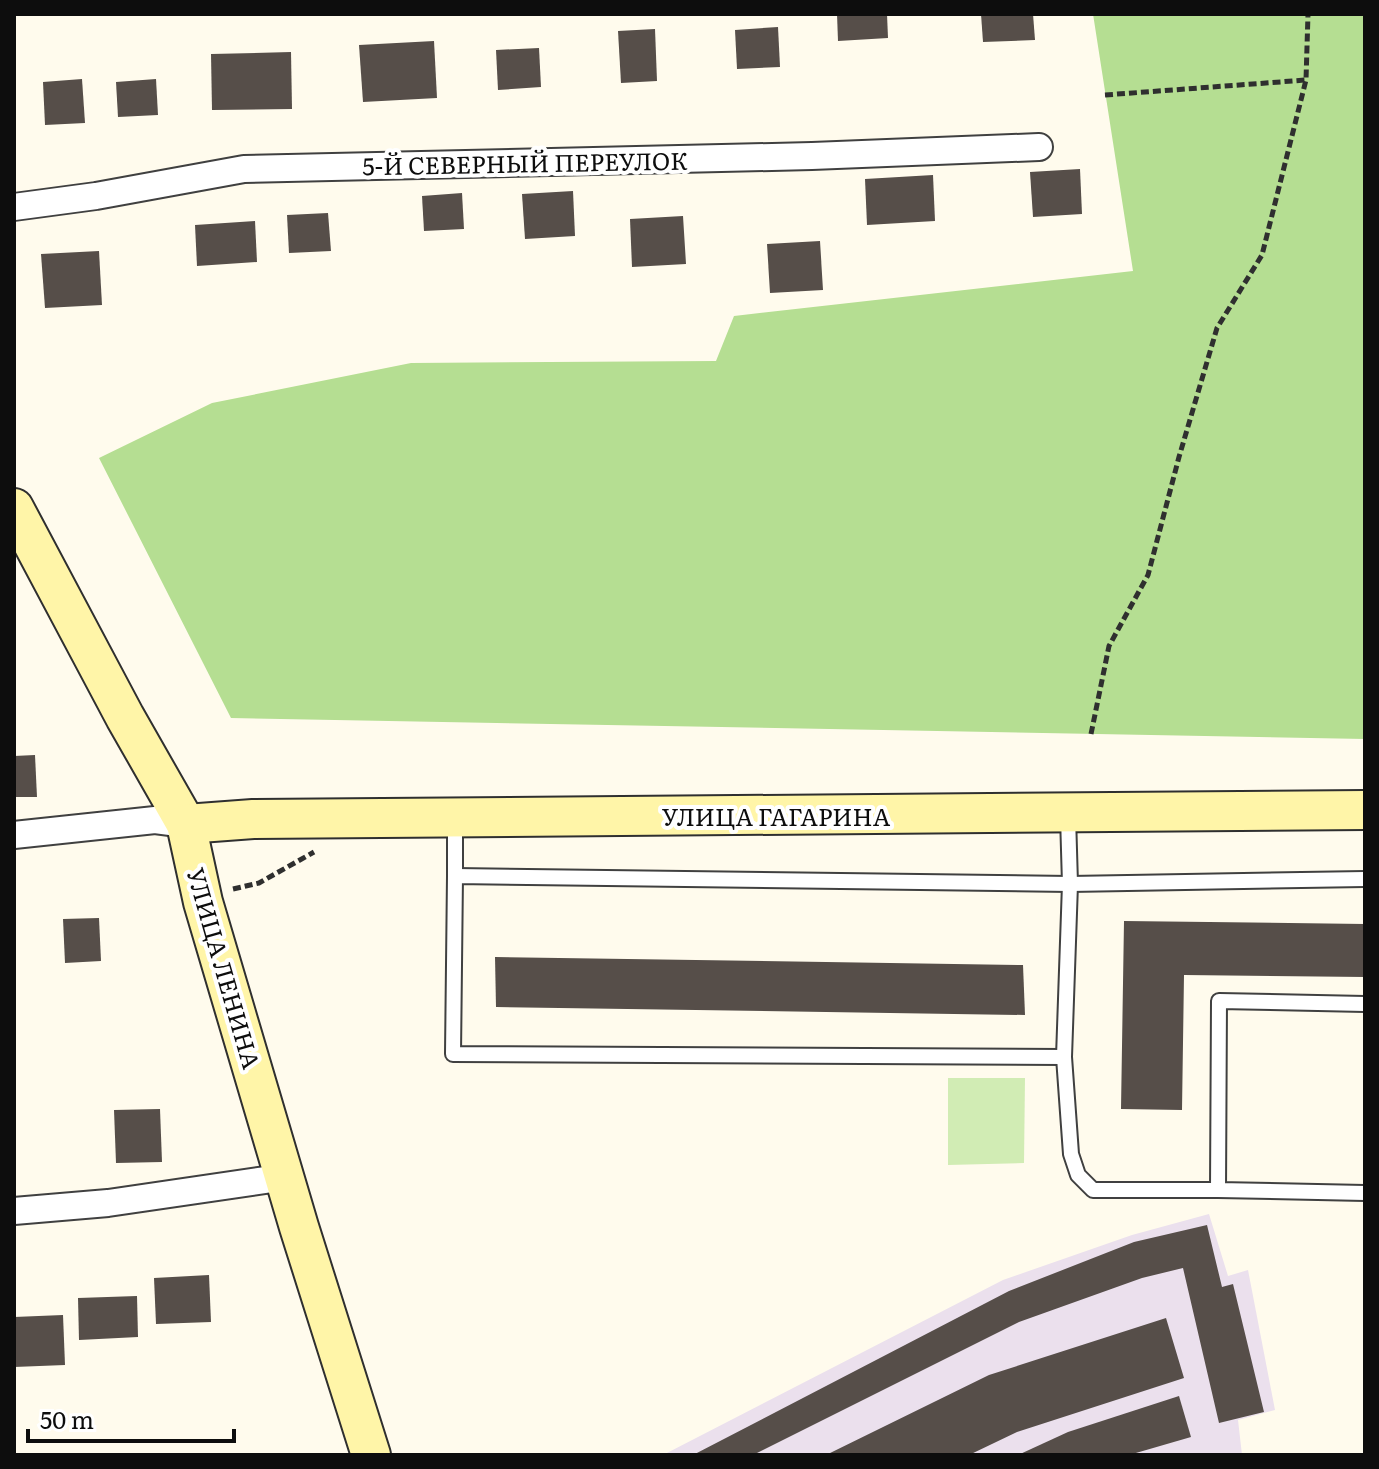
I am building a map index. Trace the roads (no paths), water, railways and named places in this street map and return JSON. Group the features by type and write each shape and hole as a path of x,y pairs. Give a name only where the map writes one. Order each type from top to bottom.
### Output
{"street":[{"name":"5-Й СЕВЕРНЫЙ ПЕРЕУЛОК","path":"14,207 96,196 244,169 812,156 1039,147"},
{"name":"УЛИЦА ЛЕНИНА","path":"14,508 125,717 186,824 202,898 299,1227 371,1455"},
{"name":"УЛИЦА ГАГАРИНА","path":"186,824 253,819 1365,810"},
{"path":"14,835 146,821 186,824"},
{"path":"14,1211 108,1203 286,1177"}],"lane":[{"path":"1068,813 1070,884 1064,1057 1071,1154 1078,1175 1093,1190 1365,1193"},
{"path":"455,817 453,1054 1064,1057"},
{"path":"455,876 1070,884 1365,879"},
{"path":"1218,1190 1219,1001 1365,1004"}]}
